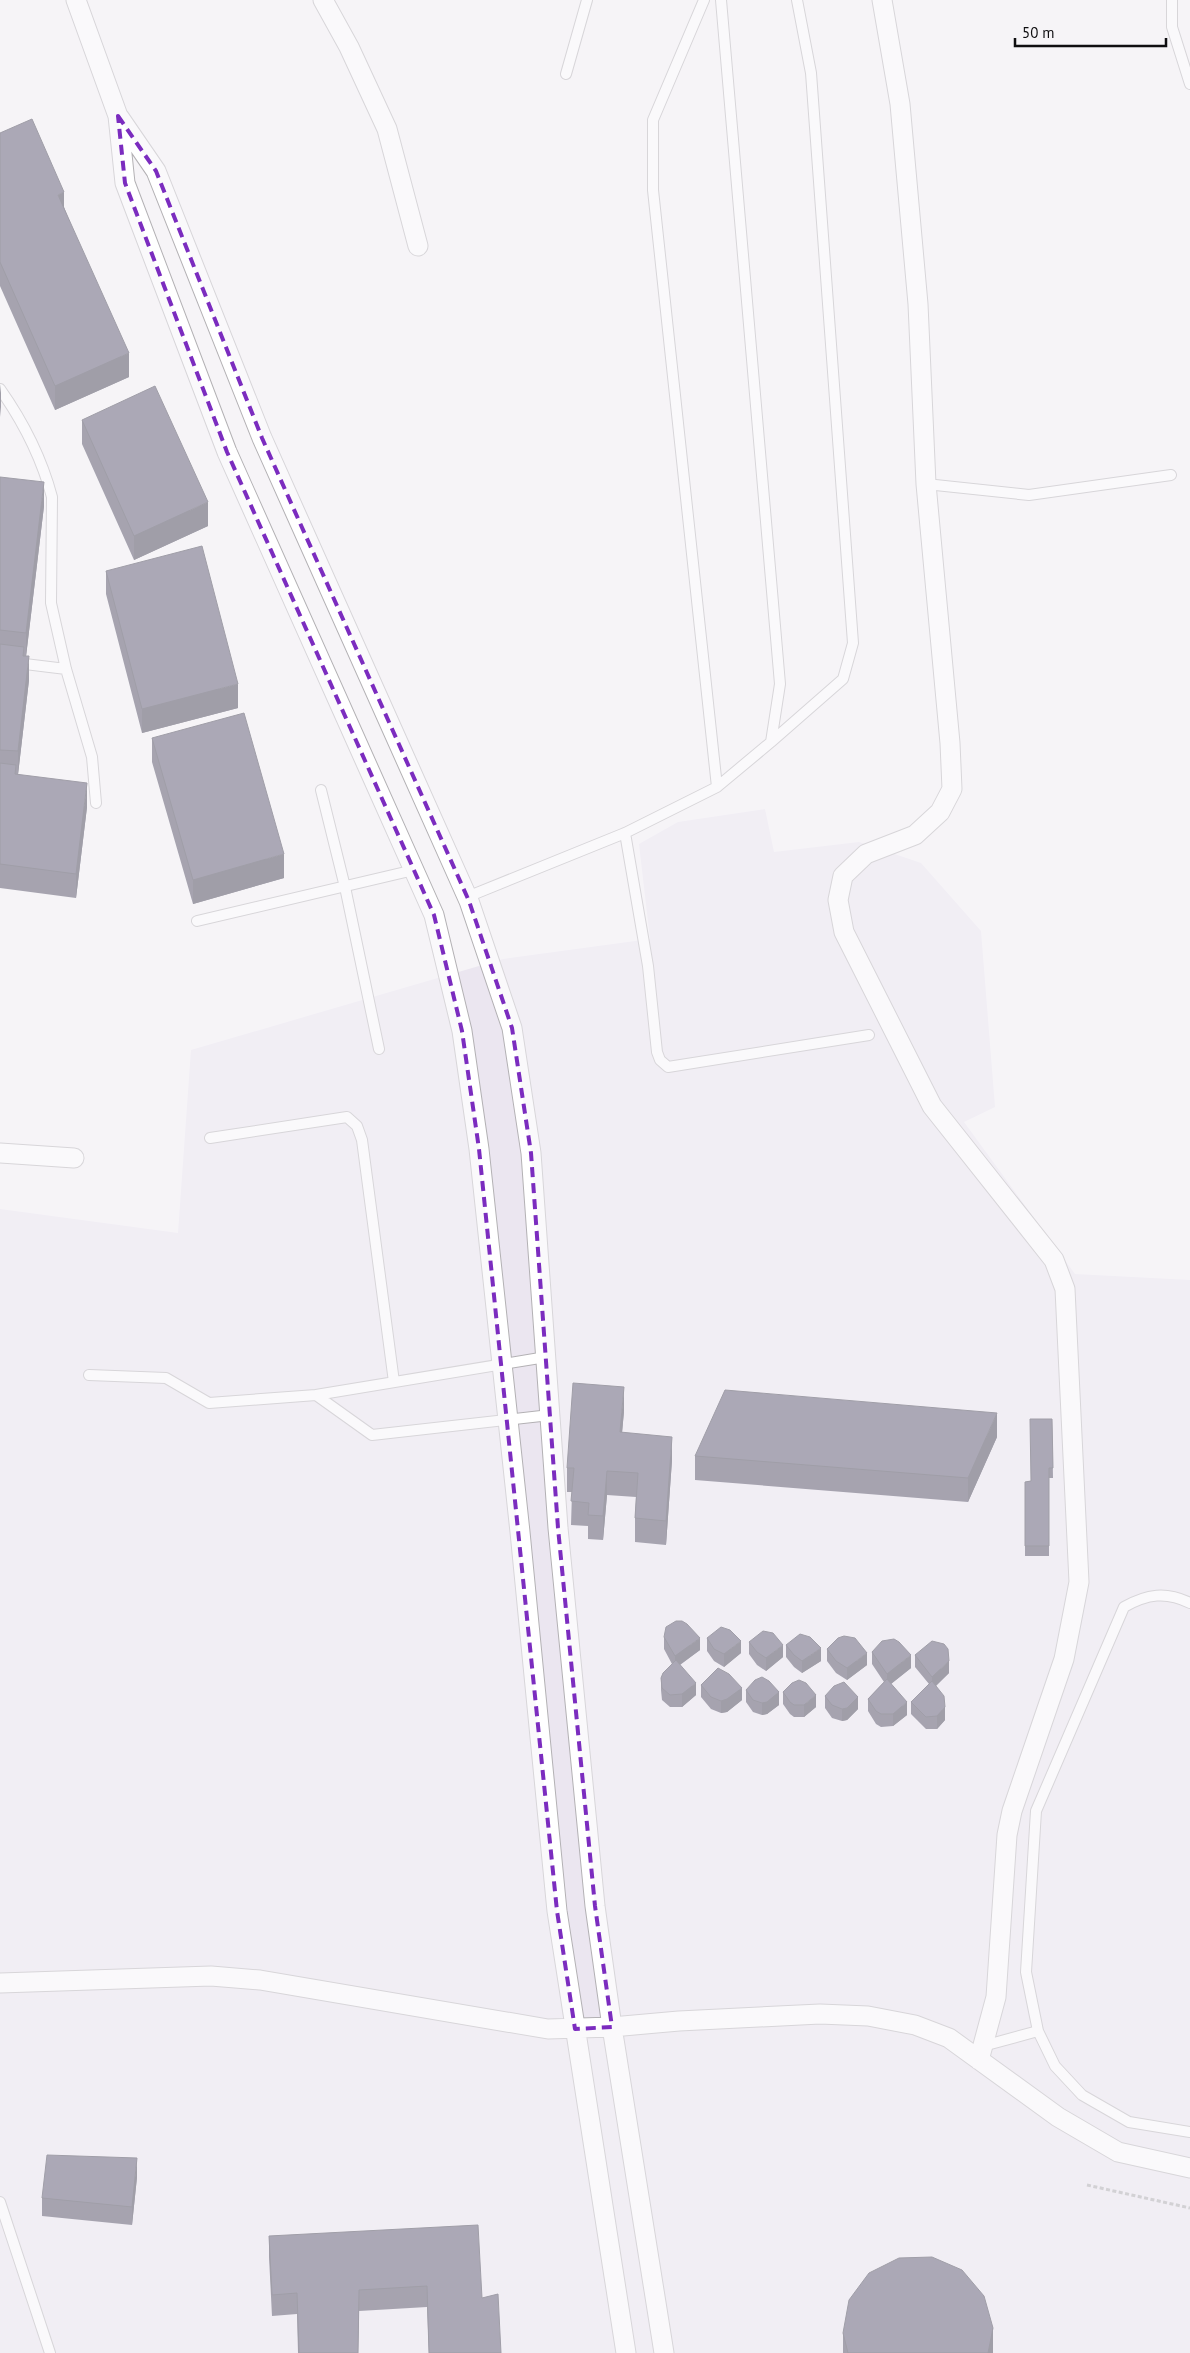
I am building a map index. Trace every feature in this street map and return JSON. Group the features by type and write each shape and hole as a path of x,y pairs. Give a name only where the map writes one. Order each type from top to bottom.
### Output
{"street":[{"path":"76,0 118,116 125,183 226,452 434,915 462,1031 479,1149 557,1911 626,2353"},
{"path":"323,0 350,47 387,129 418,246"},
{"path":"882,0 900,104 913,247 918,304 926,484 950,743 952,789 940,812 915,835 866,854 843,876 838,900 844,932 932,1106 1054,1260 1065,1289 1079,1582 1064,1659 1012,1811 1007,1835 996,1997 981,2053"},
{"path":"118,116 156,171 262,438 467,897 512,1028 531,1153 558,1528 595,1906 612,2027 664,2353"},
{"path":"0,1153 74,1158"},
{"path":"0,1982 211,1976 260,1980 548,2029 612,2027 679,2021 820,2014 868,2016 915,2025 981,2053 1058,2117 1118,2152 1190,2168"}],"lane":[{"path":"566,74 587,0"},
{"path":"704,0 652,120 653,190 717,786"},
{"path":"721,0 780,684 771,742"},
{"path":"467,897 625,833 717,786 843,679 853,643 811,74 797,0"},
{"path":"1172,0 1172,27 1190,84"},
{"path":"0,390 23,422 48,479 51,603 66,669 92,757 90,791 96,804"},
{"path":"926,484 1029,494 1171,475"},
{"path":"0,661 66,669"},
{"path":"320,790 345,887 379,1049"},
{"path":"625,833 648,966 657,1052 664,1064 668,1067 869,1035"},
{"path":"197,921 414,870"},
{"path":"210,1138 347,1117 356,1126 362,1140 394,1382"},
{"path":"89,1375 166,1378 209,1403 316,1395 546,1356"},
{"path":"316,1395 372,1436 550,1415"},
{"path":"1190,1603 1176,1596 1143,1597 1124,1607 1036,1811 1026,1972 1038,2031 1055,2066 1082,2095 1129,2122 1190,2132"},
{"path":"981,2053 1038,2031"},
{"path":"0,2202 50,2353"}],"path":[{"path":"1087,2185 1190,2208"}],"highlighted area":[{"path":"118,116 156,171 262,438 469,901 512,1028 531,1153 558,1528 595,1906 612,2027 575,2029 557,1911 479,1149 462,1031 434,915 227,452 125,183"}],"shaded area":[{"path":"765,809 774,852 859,842 921,863 981,931 995,1107 964,1122 1075,1274 1190,1280 1190,2353 0,2353 0,1209 178,1233 191,1050 503,959 650,939 639,844 678,822"}],"building":[{"path":"32,119 64,192 58,195 129,353 55,386 0,262 0,133"},
{"path":"155,386 208,502 134,536 82,420"},
{"path":"0,477 44,482 26,633 0,630"},
{"path":"202,546 238,684 142,709 106,571"},
{"path":"0,644 24,647 23,656 29,656 18,751 0,750"},
{"path":"244,713 284,854 193,880 152,738"},
{"path":"0,763 16,765 15,774 87,783 76,874 0,864"},
{"path":"573,1383 624,1387 620,1432 672,1437 666,1521 635,1518 638,1473 607,1471 603,1516 588,1515 589,1503 571,1501 574,1468 567,1468"},
{"path":"725,1390 997,1413 968,1478 695,1456"},
{"path":"1030,1419 1052,1419 1053,1468 1049,1468 1049,1546 1025,1546 1025,1482 1031,1481"},
{"path":"676,1621 682,1621 687,1624 700,1638 675,1656 664,1637 666,1627"},
{"path":"721,1627 730,1630 741,1641 724,1654 714,1649 707,1638"},
{"path":"763,1631 773,1633 783,1645 766,1658 757,1652 749,1642"},
{"path":"800,1634 810,1637 821,1648 802,1661 786,1645"},
{"path":"844,1636 855,1638 867,1653 847,1668 836,1661 827,1649 838,1638"},
{"path":"894,1639 911,1655 887,1674 872,1652 882,1641"},
{"path":"932,1641 944,1644 948,1649 949,1661 932,1677 915,1655"},
{"path":"676,1660 696,1683 682,1694 670,1695 662,1688 661,1678 663,1673"},
{"path":"718,1668 729,1674 742,1688 721,1701 711,1697 701,1685"},
{"path":"762,1677 769,1681 779,1692 767,1702 762,1703 753,1700 746,1690 755,1680"},
{"path":"887,1679 907,1702 893,1714 881,1714 876,1711 868,1699"},
{"path":"799,1680 806,1683 816,1695 804,1705 794,1705 783,1692 792,1683"},
{"path":"932,1681 944,1696 945,1707 937,1716 926,1717 911,1702"},
{"path":"844,1682 858,1697 847,1708 842,1709 832,1705 825,1696 834,1686"},
{"path":"47,2155 137,2158 132,2207 42,2198"},
{"path":"478,2225 482,2298 498,2294 501,2353 429,2353 427,2286 359,2290 358,2353 299,2353 297,2293 272,2295 269,2236"},
{"path":"932,2257 962,2270 984,2296 993,2328 988,2353 848,2353 843,2333 849,2300 869,2273 899,2258"}]}
